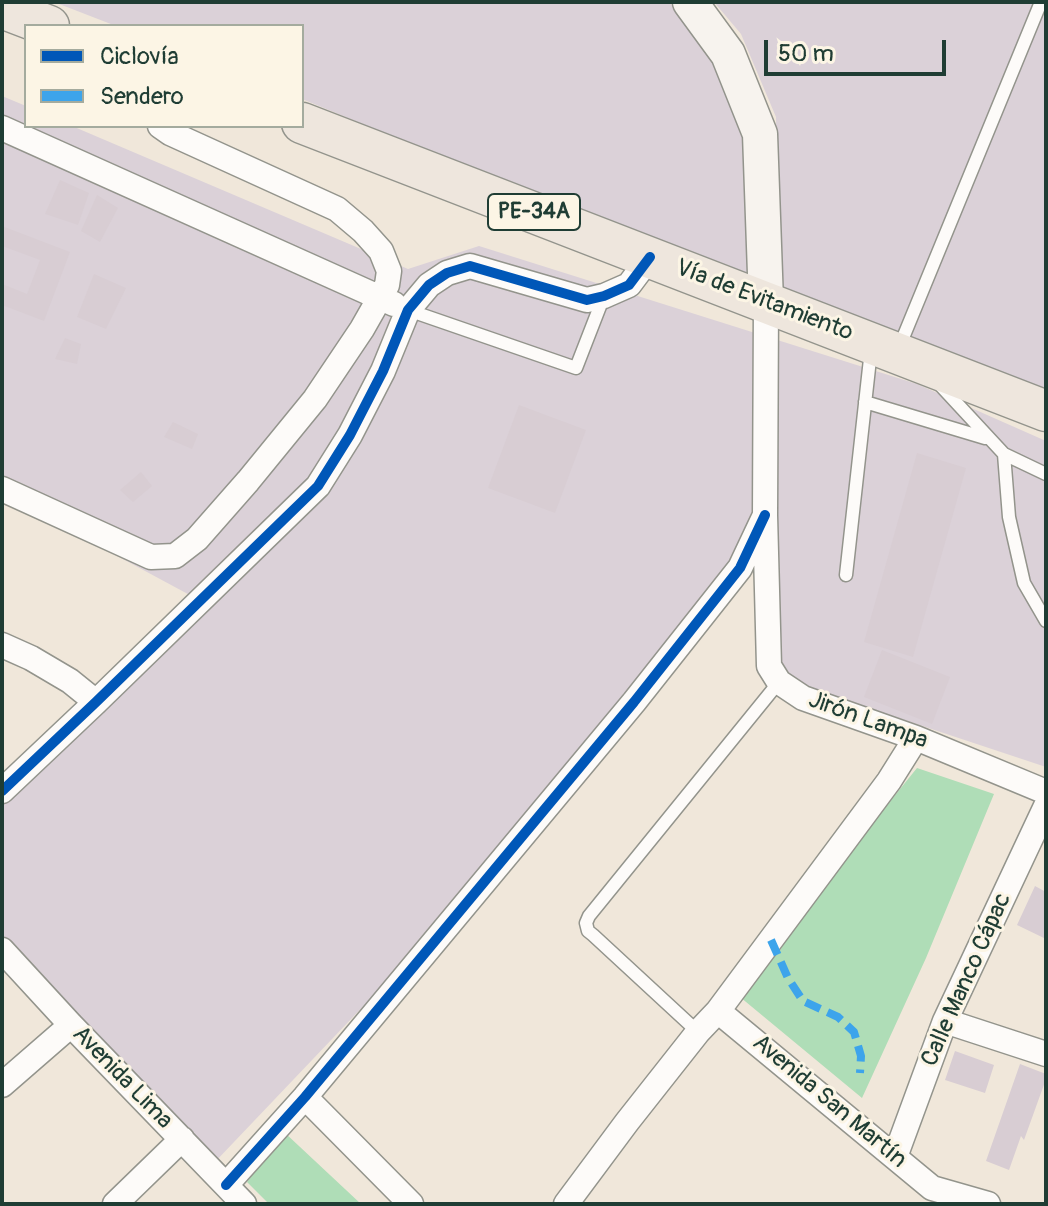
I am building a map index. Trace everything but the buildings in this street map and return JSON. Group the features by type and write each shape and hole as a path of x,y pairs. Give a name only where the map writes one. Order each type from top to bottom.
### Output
{"highway":[{"path":"2,8 44,24"},
{"name":"Vía de Evitamiento","path":"304,124 1046,411"}],"main road":[{"path":"690,2 728,54 760,134 766,302"}],"street":[{"path":"2,128 408,310"},
{"path":"2,489 151,557 175,556 197,539 305,411 387,285 389,271 381,251 337,209 163,128"},
{"path":"2,791 318,486 357,423 408,310 429,285 447,273 470,266 587,300 629,285 650,257"},
{"name":"Jirón Lampa","path":"766,302 765,515 769,666 779,682 803,698 916,738 1046,792"},
{"path":"226,1185 305,1097 634,702 740,568 765,515"},
{"path":"2,645 70,681 96,702"},
{"path":"566,1204 627,1122 718,1011 889,781 916,738"},
{"name":"Calle Manco Cápac","path":"895,1157 945,1021 1046,806"},
{"name":"Avenida Lima","path":"2,950 244,1204"},
{"name":"Avenida San Martín","path":"718,1011 895,1157 926,1196 988,1204"},
{"path":"945,1021 1046,1054"},
{"path":"2,1085 71,1025"},
{"path":"305,1097 411,1204"},
{"path":"115,1204 182,1139"}],"lane":[{"path":"846,575 865,402 896,352 1041,2"},
{"path":"408,310 576,368 604,296"},
{"path":"896,352 1004,454 1046,474"},
{"path":"865,402 988,439"},
{"path":"1004,454 1009,517 1024,583 1046,621"},
{"path":"698,1032 588,931 586,923 779,682"}],"shaded area":[{"path":"54,2 669,2 718,61 750,148 749,283 304,100 304,24 111,24"},
{"path":"714,2 1046,2 1046,398 778,296 776,117 741,34"},
{"path":"2,96 24,105 24,128 77,128 408,269 479,246 917,384 1046,441 1046,767 799,685 780,664 747,529 702,608 392,976 214,1163 2,943 2,793 199,600 2,494"}],"green space":[{"path":"917,768 994,794 926,958 862,1098 740,997 780,950 820,888"},
{"path":"284,1132 361,1204 269,1204 247,1182"}],"marked path":[{"path":"771,940 788,978 803,1001 838,1017 854,1032 861,1056 860,1073"}],"cycle path":[{"path":"2,791 318,486 350,435 383,371 408,310 429,285 447,273 470,266 587,300 629,285 650,257"},
{"path":"226,1185 305,1097 634,702 740,568 765,515"}]}
